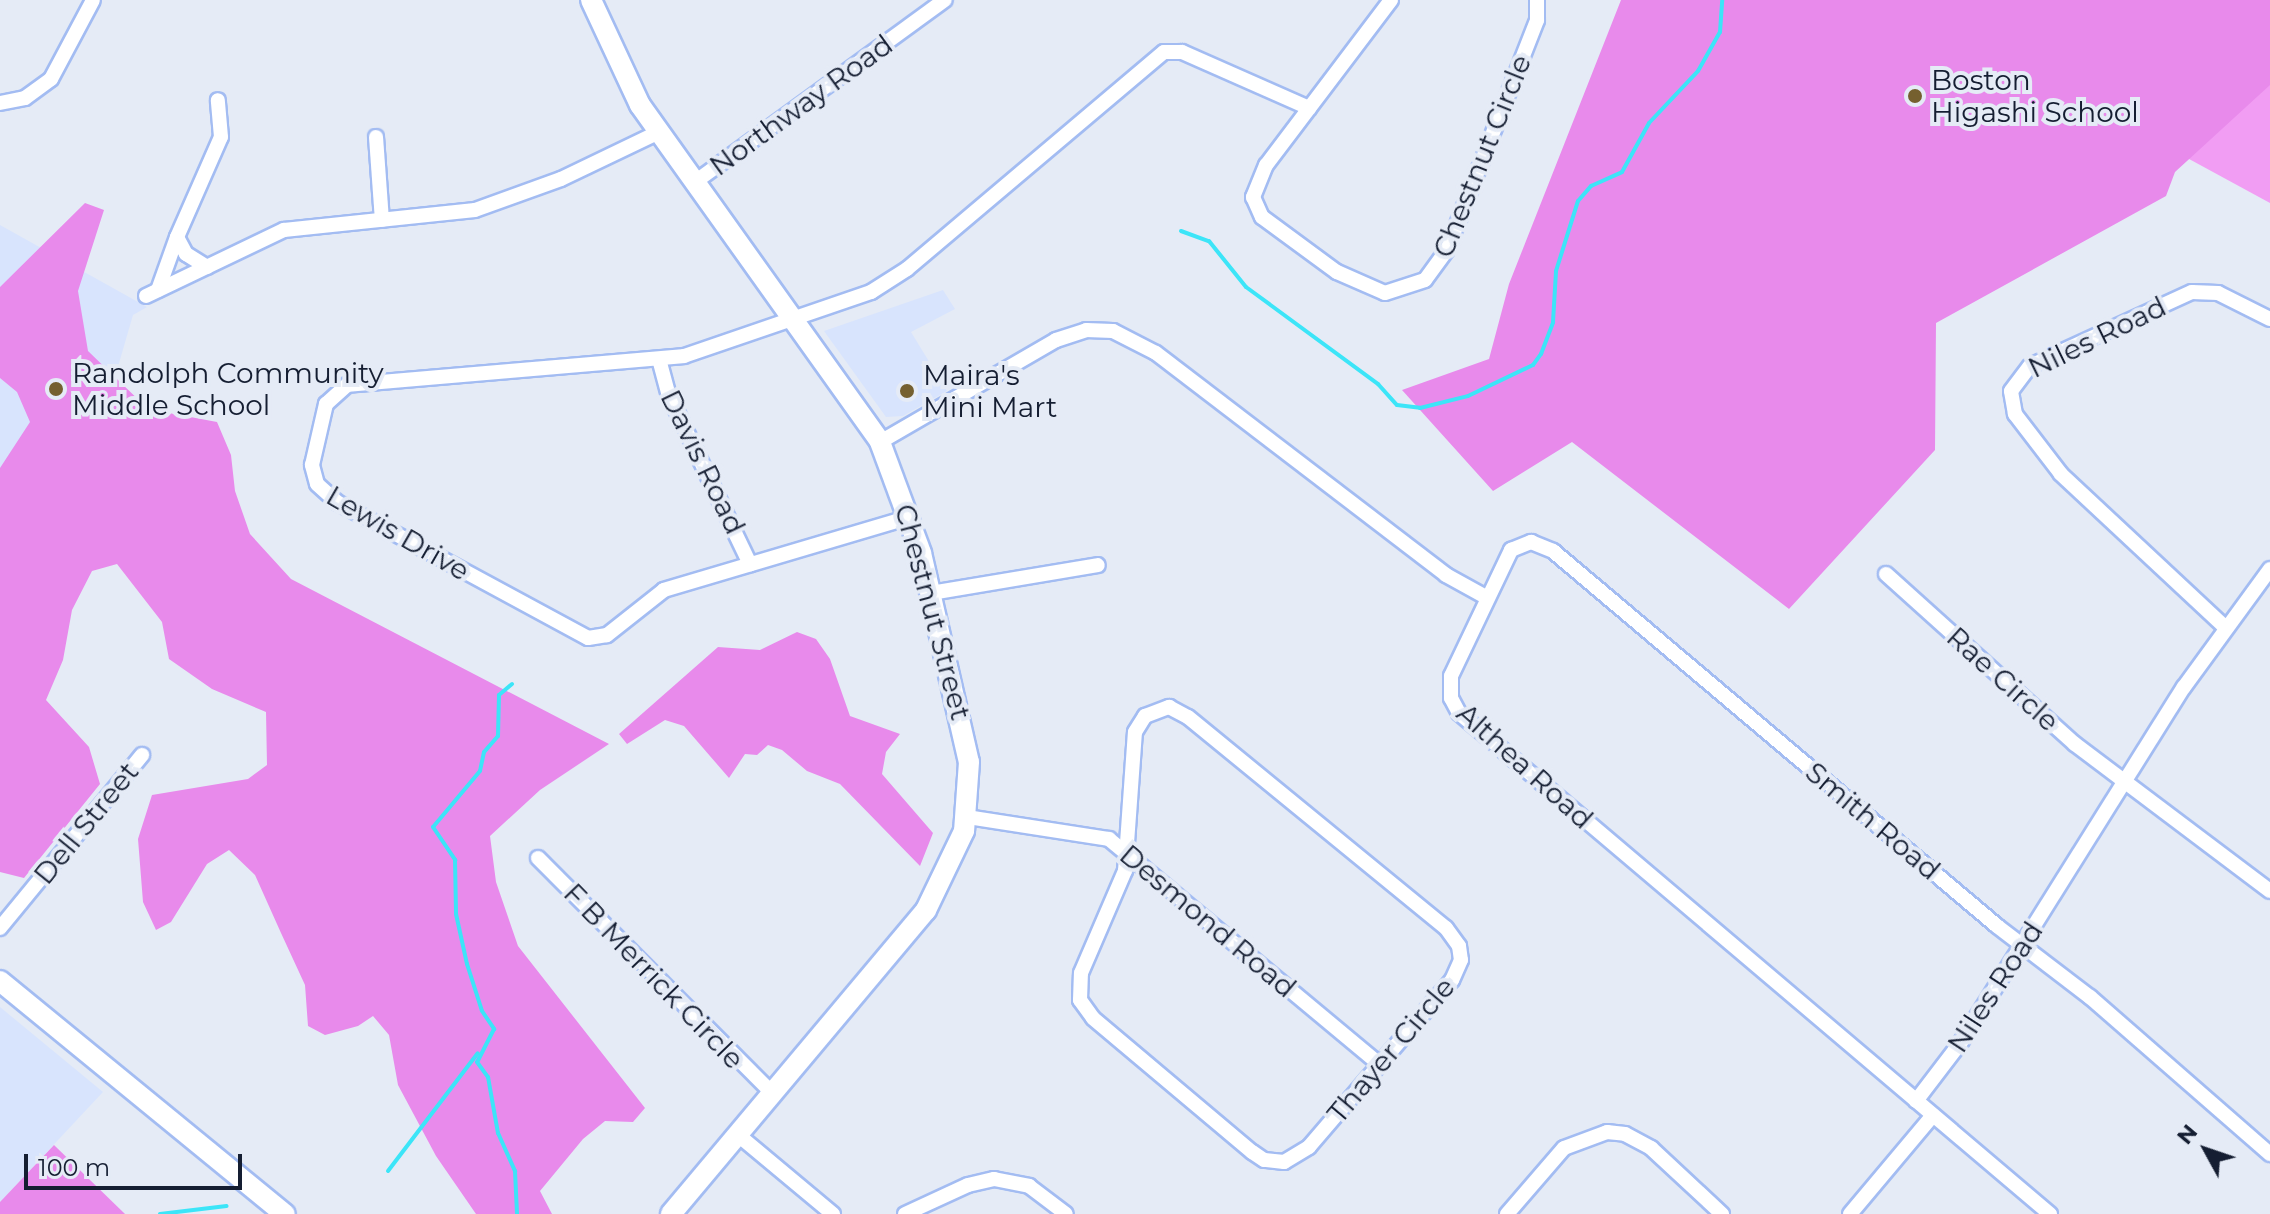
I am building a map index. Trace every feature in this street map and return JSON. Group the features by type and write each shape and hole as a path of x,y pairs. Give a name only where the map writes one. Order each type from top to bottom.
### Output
{"main road":[{"name":"Chestnut Street","path":"591,0 617,64 659,132 794,317 880,442 910,517 967,741 967,817 953,863 926,910 671,1214"},
{"path":"0,981 285,1214"}],"street":[{"path":"0,103 25,98 51,79 93,0"},
{"name":"Northway Road","path":"695,182 945,0"},
{"name":"Chestnut Circle","path":"1391,0 1258,178 1253,197 1258,212 1359,286 1385,293 1418,285 1447,250 1537,20 1537,0"},
{"path":"794,317 871,292 898,276 1158,54 1182,52 1309,108"},
{"path":"218,100 223,119 219,145 152,293 294,227 485,207 561,179 659,132"},
{"path":"376,137 382,220"},
{"path":"177,237 186,254 207,267"},
{"name":"Niles Road","path":"2226,628 2061,474 2015,414 2011,391 2030,366 2192,292 2218,293 2270,319"},
{"name":"Lewis Drive","path":"794,317 708,351 659,359 347,385 335,392 324,410 313,478 338,503 588,638 607,635 657,593 910,517"},
{"path":"880,442 1056,340 1086,330 1113,331 1156,353 1446,575 1486,597"},
{"name":"Davis Road","path":"659,359 668,393 750,564"},
{"name":"Smith Road","path":"1486,597 1511,550 1531,542 1547,547 2270,1154"},
{"path":"931,593 1098,565"},
{"name":"Niles Road","path":"1916,1101 2023,945 2125,779 2226,628 2270,569"},
{"name":"Rae Circle","path":"1886,574 2075,744 2270,891"},
{"name":"Althea Road","path":"1486,597 1451,676 1451,698 1459,713 2050,1214"},
{"name":"Thayer Circle","path":"1176,709 1456,939 1461,960 1456,974 1380,1065 1297,1158 1271,1162 1252,1152 1093,1018 1080,1000 1081,973 1120,890 1127,854 1135,732 1155,710 1176,709"},
{"name":"Dell Street","path":"0,928 142,755"},
{"name":"Desmond Road","path":"967,817 1096,834 1127,854 1380,1065"},
{"name":"F B Merrick Circle","path":"538,858 772,1093"},
{"path":"1850,1214 1933,1115"},
{"path":"1507,1214 1564,1148 1607,1132 1625,1134 1651,1148 1722,1214"},
{"path":"737,1134 833,1214"},
{"path":"905,1214 968,1185 994,1179 1029,1186 1066,1214"}],"shaded area":[{"path":"1621,0 2270,0 2270,85 2175,172 2166,196 1936,323 1935,450 1789,609 1572,442 1493,491 1402,390 1489,359 1509,284"},
{"path":"2270,7 2270,203 2110,116"},
{"path":"85,203 104,210 78,291 88,351 148,409 217,422 231,455 235,491 250,534 291,579 609,744 540,790 490,836 496,882 518,946 645,1108 633,1122 605,1121 583,1139 540,1191 552,1214 476,1214 436,1156 398,1085 389,1035 373,1016 358,1026 325,1035 308,1026 305,985 255,875 229,850 207,864 171,922 156,930 143,902 138,839 152,795 248,779 267,765 266,712 212,689 169,659 162,622 117,564 92,571 72,610 63,660 46,700 89,747 100,784 24,878 0,872 0,468 30,422 17,392 0,378 0,287"},
{"name":"Randolph Community Middle School","path":"0,225 147,307 133,315 90,463 0,675"},
{"path":"943,290 955,309 911,332 947,391 903,416 886,417 824,331"},
{"path":"797,632 816,639 830,659 850,716 900,734 886,752 882,774 933,833 920,866 840,784 807,771 782,750 768,745 757,755 745,754 729,778 684,726 665,720 627,744 619,734 718,647 760,650"},
{"path":"0,1007 103,1092 0,1202"},
{"path":"54,1145 125,1214 0,1214 0,1202"}],"waterway":[{"path":"1181,231 1209,241 1246,287 1378,384 1397,405 1420,408 1468,396 1533,365 1541,354 1553,322 1556,271 1578,201 1591,186 1622,172 1649,123 1698,71 1720,32 1722,0"},
{"path":"512,684 499,695 498,736 484,752 480,771 433,827 455,860 456,914 467,964 482,1011 494,1029 477,1062 488,1077 498,1133 515,1171 517,1214"},
{"path":"388,1171 478,1053"},
{"path":"160,1214 227,1206"}],"place":[{"name":"Boston Higashi School","path":"1915,96"},
{"name":"Randolph Community Middle School","path":"56,389"},
{"name":"Maira's Mini Mart","path":"907,391"}]}
